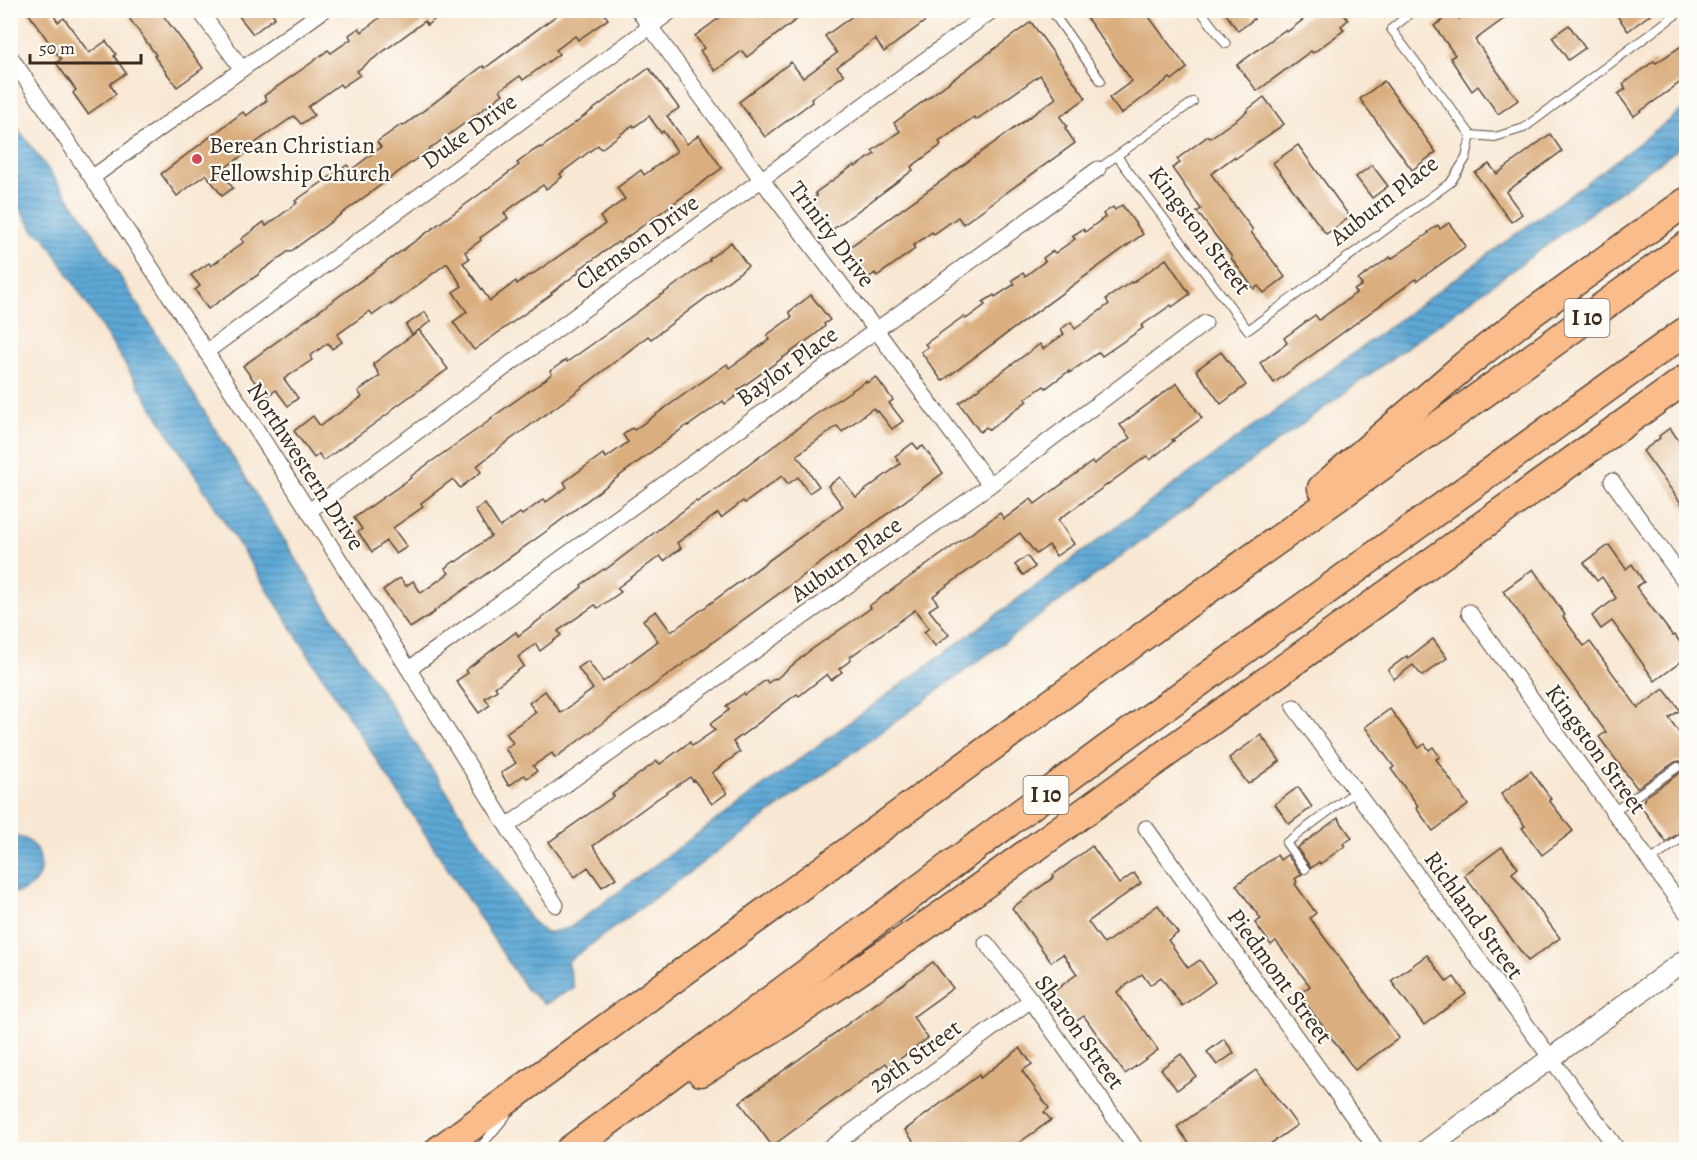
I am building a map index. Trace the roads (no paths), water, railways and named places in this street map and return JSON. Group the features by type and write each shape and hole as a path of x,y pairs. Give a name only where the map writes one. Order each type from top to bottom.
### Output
{"highway":[{"path":"1186,604 1465,365 1529,315 1686,202"},
{"name":"I 10","path":"439,1149 1186,604 1487,391 1686,246"},
{"name":"I 10","path":"572,1149 1104,751 1527,448 1686,331"},
{"path":"572,1149 785,1021 943,914 1686,379"}],"street":[{"path":"199,10 242,69"},
{"path":"93,177 324,10"},
{"name":"Trinity Drive","path":"638,10 990,485"},
{"name":"Duke Drive","path":"206,352 673,10"},
{"name":"Clemson Drive","path":"309,511 993,10"},
{"name":"Northwestern Drive","path":"10,56 93,177 309,511 556,904"},
{"name":"Baylor Place","path":"409,669 1098,169"},
{"name":"Auburn Place","path":"507,826 990,485 1205,323"},
{"path":"1612,481 1686,583"},
{"name":"Kingston Street","path":"1469,612 1686,912"},
{"name":"Richland Street","path":"1294,707 1618,1149"},
{"name":"Piedmont Street","path":"1146,828 1377,1149"},
{"name":"Sharon Street","path":"986,943 1031,1000 1137,1149"},
{"path":"1426,1149 1686,959"},
{"name":"29th Street","path":"827,1149 1031,1000"}],"lane":[{"path":"1051,10 1101,81"},
{"path":"1200,10 1226,44"},
{"path":"1415,10 1391,29 1471,135 1495,137 1524,128 1682,10"},
{"name":"Baylor Place","path":"1098,169 1193,102"},
{"name":"Auburn Place","path":"1248,330 1451,182 1466,159 1471,135"},
{"name":"Kingston Street","path":"1117,156 1248,330"},
{"path":"1614,811 1678,767"},
{"path":"1305,869 1286,843 1356,791"},
{"path":"1650,861 1686,835"},
{"path":"478,1149 537,1078"}],"water":[{"path":"1686,107 1686,143 567,962 574,988 545,1004 526,989 315,665 44,236 35,232 11,196 11,119 85,220 328,610 530,919 546,933 569,928"},
{"path":"11,836 24,839 33,845 39,854 41,865 39,875 33,884 24,891 11,893"}],"place":[{"name":"Berean Christian Fellowship Church","path":"197,159"}]}
